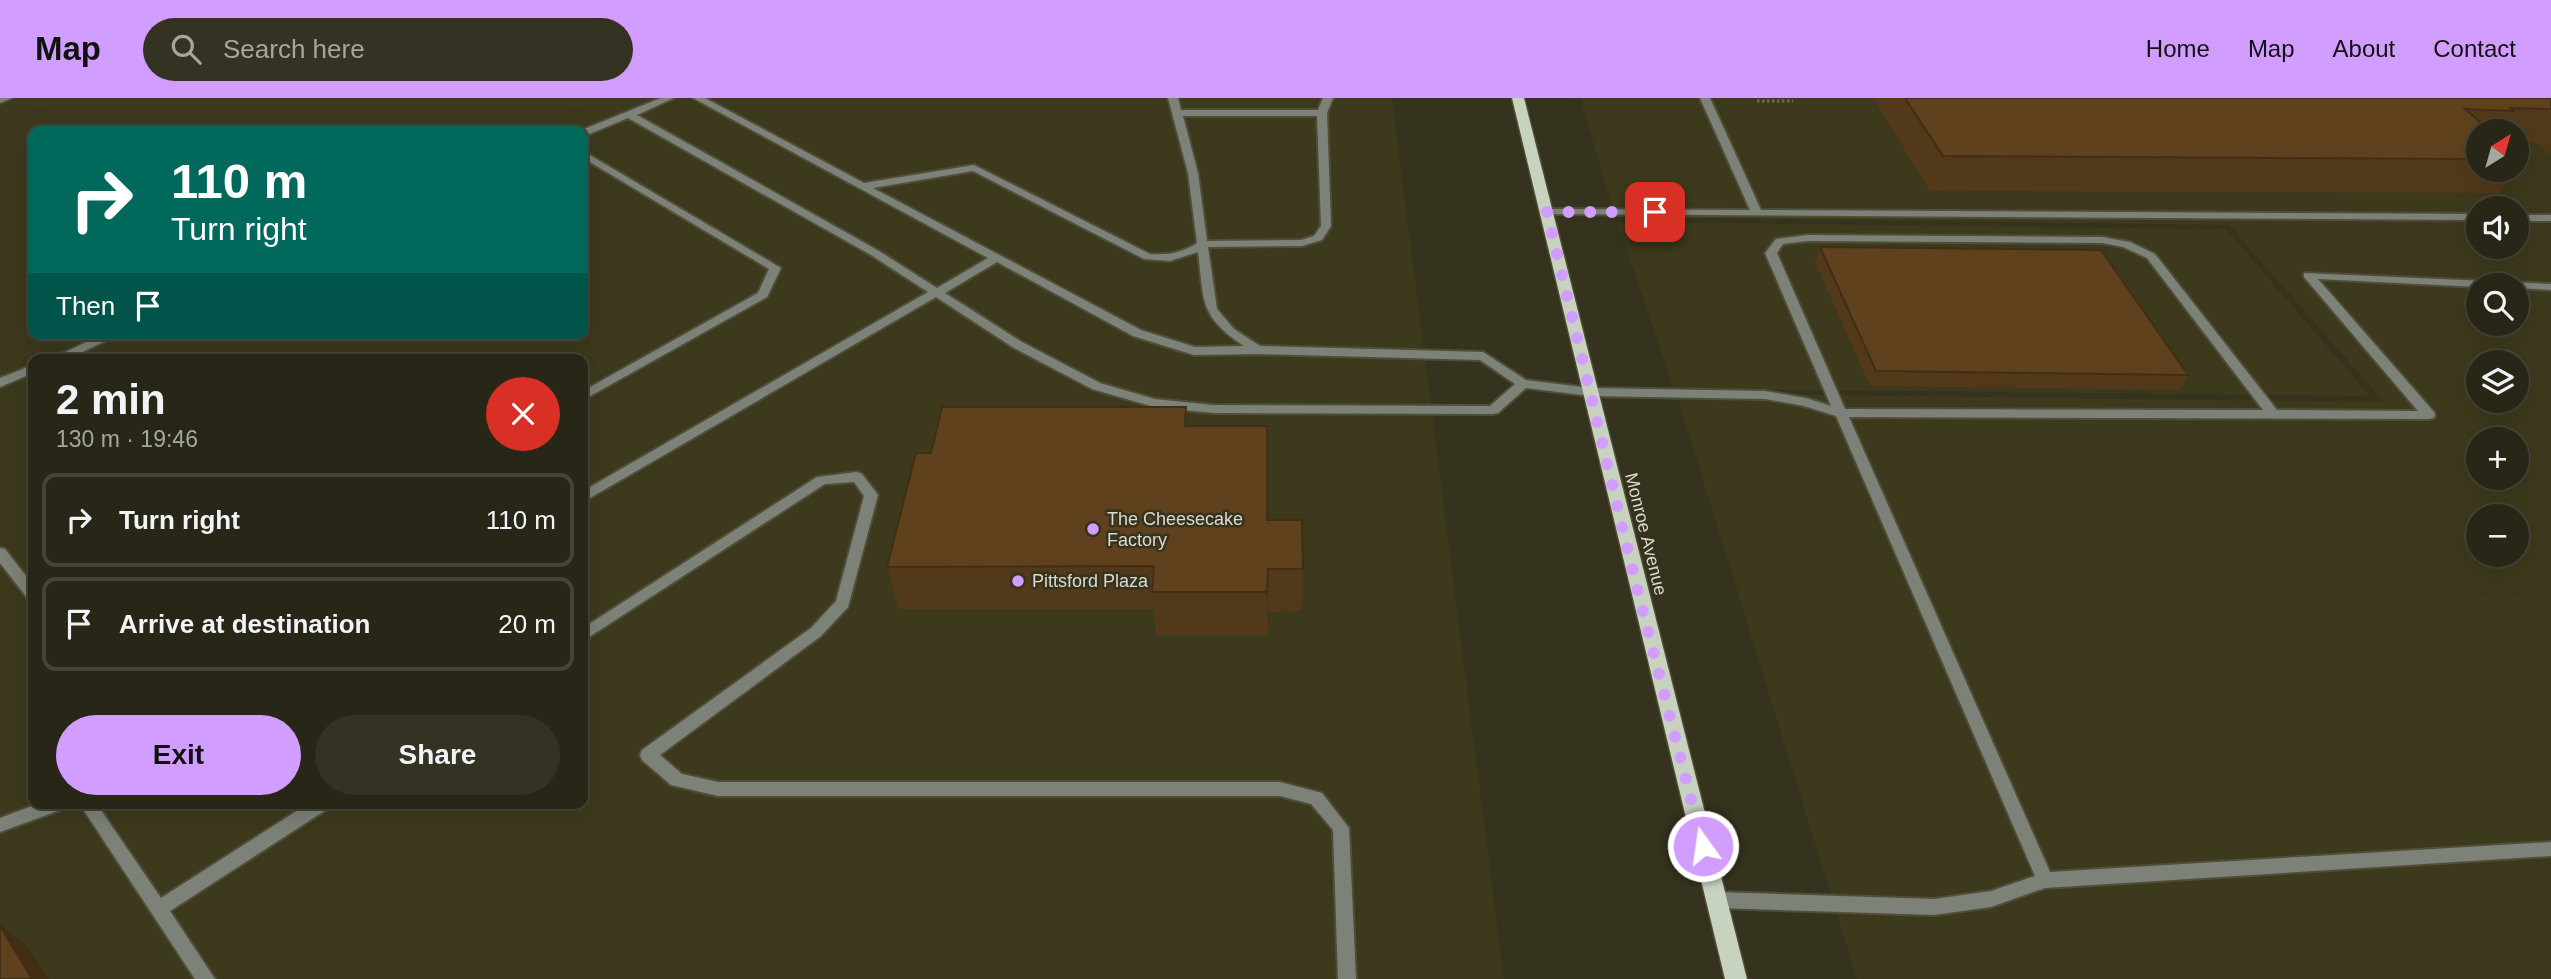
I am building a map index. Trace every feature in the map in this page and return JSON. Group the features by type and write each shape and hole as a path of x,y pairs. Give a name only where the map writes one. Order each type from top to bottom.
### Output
{"main road":[{"name":"Monroe Avenue","path":"1518,98 1736,979"}],"lane":[{"path":"0,100 6,98"},
{"path":"588,131 669,98"},
{"path":"698,98 1137,333 1194,351 1483,356 1523,384 1590,392 1765,395 1806,402 1841,413 2429,415 2308,275 2466,283"},
{"path":"1173,98 1193,173 1211,310 1230,332 1257,350"},
{"path":"863,186 974,168 1148,257 1174,259 1190,253 1202,244 1302,243 1318,238 1326,226 1322,113 1328,98"},
{"path":"1705,98 1756,213"},
{"path":"1178,113 1322,113"},
{"path":"630,115 875,253 1018,345 1097,386 1154,403 1213,410 1493,410 1523,384"},
{"path":"588,157 775,268 763,295 588,393"},
{"path":"1547,212 2466,217"},
{"path":"2529,218 2551,218"},
{"path":"2045,880 1771,253 1780,241 1807,238 2102,240 2126,244 2151,256 2273,414"},
{"path":"588,494 996,258"},
{"path":"2529,286 2551,287"},
{"path":"68,354 100,340"},
{"path":"0,383 28,371"},
{"path":"588,632 822,480 857,477 871,495 843,603 816,632 648,755 677,780 718,789 1280,789 1316,798 1341,828 1346,979"},
{"path":"0,553 28,589"},
{"path":"0,825 44,809"},
{"path":"91,809 206,979"},
{"path":"159,909 314,809"},
{"path":"1717,901 1934,907 1991,899 2045,880 2551,849"}],"path":[{"path":"1757,101 1793,101"}],"shaded area":[{"name":"Pittsford Plaza","path":"0,98 1392,98 1504,979 0,979"},
{"path":"1580,98 2551,98 2551,979 1857,979 1676,393 2384,402 2229,225 1615,217"},
{"path":"1617,222 2226,229 2370,396 1674,389"}],"building":[{"path":"1905,98 2551,98 2551,109 2465,109 2477,119 2466,119 2466,159 1943,156"},
{"path":"1820,247 2101,250 2188,375 1876,371"},
{"name":"The Cheesecake Factory","path":"942,407 1186,407 1185,426 1267,426 1267,520 1302,520 1303,569 1268,569 1267,592 1152,592 1154,566 887,567 916,453 931,453"},
{"path":"0,926 32,979 0,979"}],"place":[{"name":"The Cheesecake Factory","path":"1093,529"},
{"name":"Pittsford Plaza","path":"1018,581"}],"route":[{"path":"1655,212 1547,212 1634,576 1703,846"}]}
